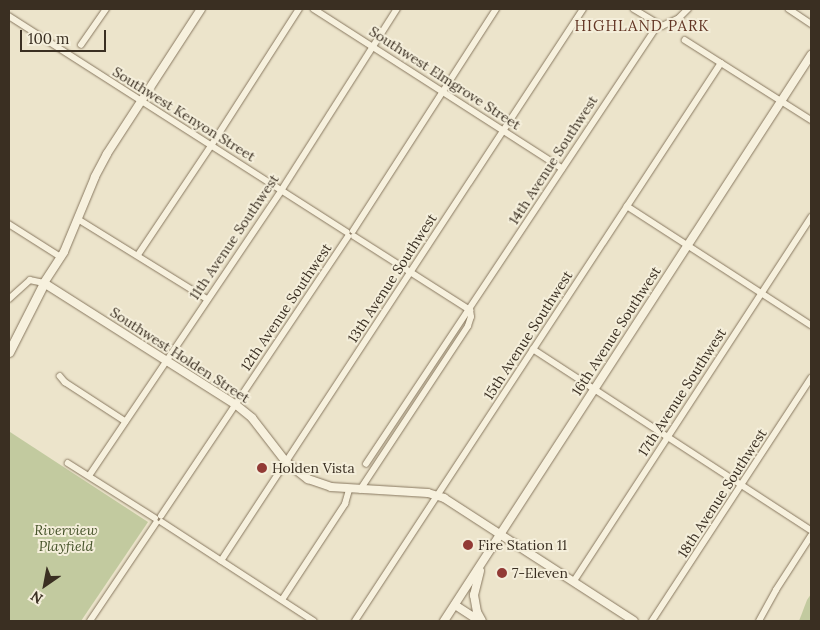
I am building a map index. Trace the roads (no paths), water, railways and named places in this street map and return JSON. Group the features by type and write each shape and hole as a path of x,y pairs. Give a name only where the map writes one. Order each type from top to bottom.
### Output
{"main road":[{"path":"9,352 44,283"}],"street":[{"path":"80,45 106,9"},
{"path":"9,299 30,280 44,283 61,257 103,162 201,9"},
{"path":"138,255 299,9"},
{"name":"Southwest Elmgrove Street","path":"314,9 562,168"},
{"name":"11th Avenue Southwest","path":"89,476 281,190 397,9"},
{"name":"12th Avenue Southwest","path":"90,621 351,234 496,9"},
{"name":"13th Avenue Southwest","path":"222,561 583,9"},
{"path":"634,9 658,25 669,25 688,9"},
{"path":"789,9 811,24"},
{"name":"Southwest Kenyon Street","path":"9,16 470,310"},
{"name":"14th Avenue Southwest","path":"366,464 658,25"},
{"path":"685,40 811,120"},
{"name":"16th Avenue Southwest","path":"444,621 811,55"},
{"name":"15th Avenue Southwest","path":"355,621 721,63"},
{"path":"627,206 811,325"},
{"name":"17th Avenue Southwest","path":"574,581 811,217"},
{"path":"78,218 207,300"},
{"path":"9,224 61,257"},
{"name":"Southwest Holden Street","path":"44,283 235,404 252,418 286,462 315,483 349,490 438,495 502,533 634,621"},
{"name":"14th Avenue Southwest","path":"360,490 468,326 471,317 470,310"},
{"path":"533,349 811,530"},
{"path":"60,376 66,382 125,421"},
{"name":"18th Avenue Southwest","path":"652,621 811,378"},
{"path":"68,463 314,621"},
{"path":"282,600 345,504 349,490"},
{"path":"759,621 776,590 811,536"},
{"path":"481,621 477,612 474,595 484,560"},
{"path":"455,605 481,621"}],"place":[{"name":"Holden Vista","path":"262,468"},
{"name":"Fire Station 11","path":"468,545"},
{"name":"7-Eleven","path":"502,573"}],"district":[{"name":"HIGHLAND PARK","path":"642,26"}],"park label":[{"name":"Riverview Playfield","path":"66,538"}]}
